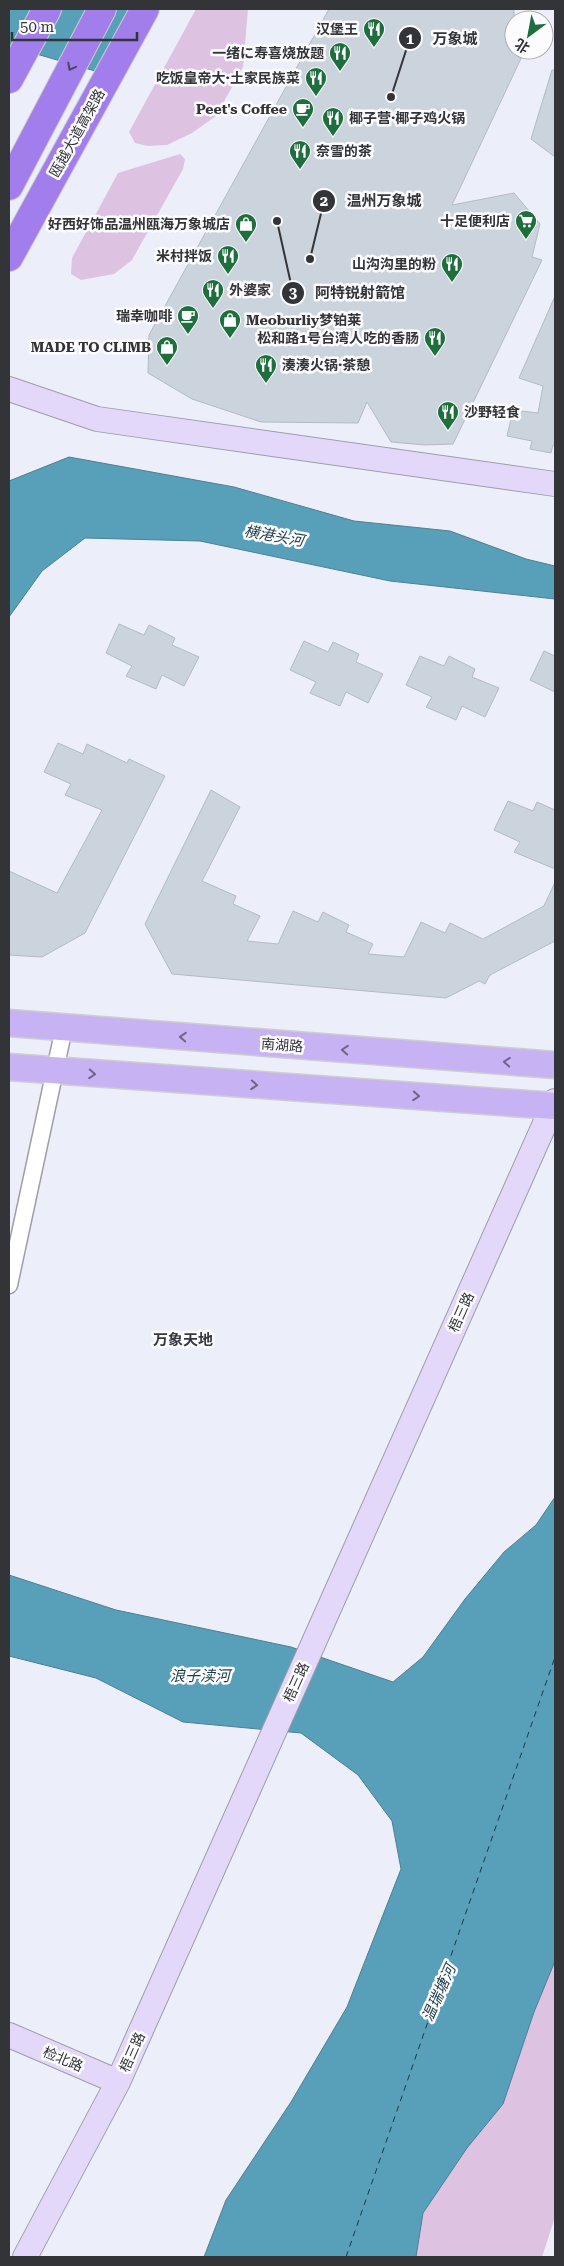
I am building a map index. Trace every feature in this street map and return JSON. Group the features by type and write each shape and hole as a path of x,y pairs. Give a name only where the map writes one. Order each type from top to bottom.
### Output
{"highway":[{"path":"12,74 46,9"},
{"path":"9,186 102,9"},
{"path":"9,256 134,9"},
{"name":"瓯越大道高架路","path":"9,256 145,9"}],"main road":[{"name":"南湖路","path":"9,1023 555,1065"},
{"path":"9,1067 554,1104"}],"street":[{"path":"9,389 97,419 555,484"},
{"path":"9,1285 64,1028"},
{"name":"梧三路","path":"26,2257 118,2082 554,1104"},
{"name":"检北路","path":"9,2035 118,2082"}],"shaded area":[{"path":"196,9 248,9 243,67 216,116 192,133 167,145 148,146 135,143 129,132"},
{"path":"180,154 185,159 183,169 132,260 114,274 81,280 71,274 72,258 118,173"},
{"path":"555,1961 555,2217 542,2257 416,2257 423,2213 467,2148 503,2104 534,2012"}],"water":[{"path":"9,9 157,9 119,78 9,46"},
{"name":"横港头河","path":"69,457 234,487 354,521 450,531 526,559 555,566 555,599 390,581 200,541 85,538 42,571 9,617 9,481"},
{"path":"555,1497 555,1961 534,2012 503,2104 467,2148 423,2213 416,2257 204,2257 226,2200 291,2102 347,2007 401,1869 392,1821 358,1775 301,1733 183,1722 96,1678 9,1656 9,1575 116,1610 291,1647 393,1682 423,1657 465,1599 504,1552 536,1525"}],"building":[{"path":"329,9 514,9 504,10 504,60 520,60 452,205 514,193 540,224 532,257 542,260 453,444 425,445 391,442 367,402 358,423 261,422 192,399 148,373 149,335"},
{"path":"552,70 555,70 555,157 531,139"},
{"path":"555,296 555,446 553,445 551,453 530,449 532,441 507,436 513,410 538,413 543,386 519,378"},
{"path":"119,624 144,635 149,625 175,638 172,645 199,657 184,686 162,675 156,689 126,676 132,666 106,653"},
{"path":"304,641 328,652 333,642 359,654 356,662 383,674 368,703 346,692 340,706 310,693 316,682 290,670"},
{"path":"544,651 555,656 555,692 530,680"},
{"path":"420,656 444,666 449,656 475,669 472,677 499,688 485,717 462,706 456,720 426,707 432,697 406,685"},
{"path":"58,743 83,754 87,744 127,763 129,759 165,776 85,933 42,957 9,955 9,871 57,893 102,810 65,795 71,784 44,772"},
{"path":"211,790 240,807 202,881 236,896 233,904 260,916 247,941 278,944 293,911 318,922 323,912 349,925 346,932 373,944 368,954 404,957 421,922 445,933 450,923 483,939 544,906 555,882 555,941 490,975 485,984 479,981 446,998 172,974 145,924"},
{"path":"508,801 533,811 537,802 555,810 555,869 514,852 520,842 494,830"}],"ferry route":[{"path":"346,2257 555,1657"}],"place":[{"name":"汉堡王","path":"374,48"},
{"name":"一绪に寿喜烧放题","path":"340,72"},
{"name":"吃饭皇帝大·土家民族菜","path":"316,97"},
{"name":"万象城","path":"391,97"},
{"name":"Peet's Coffee","path":"303,128"},
{"name":"椰子营·椰子鸡火锅","path":"333,137"},
{"name":"奈雪的茶","path":"300,170"},
{"name":"阿特锐射箭馆","path":"277,221"},
{"name":"十足便利店","path":"526,240"},
{"name":"好西好饰品温州瓯海万象城店","path":"246,243"},
{"name":"温州万象城","path":"310,259"},
{"name":"米村拌饭","path":"228,275"},
{"name":"山沟沟里的粉","path":"452,283"},
{"name":"外婆家","path":"213,309"},
{"name":"瑞幸咖啡","path":"188,335"},
{"name":"Meoburliy梦铂莱","path":"230,339"},
{"name":"松和路1号台湾人吃的香肠","path":"435,357"},
{"name":"MADE TO CLIMB","path":"167,366"},
{"name":"湊湊火锅·茶憩","path":"266,384"},
{"name":"沙野轻食","path":"448,431"}],"district":[{"name":"万象天地","path":"183,1340"}],"water label":[{"name":"浪子渎河","path":"200,1676"},
{"name":"温瑞塘河","path":"439,1993"}]}
